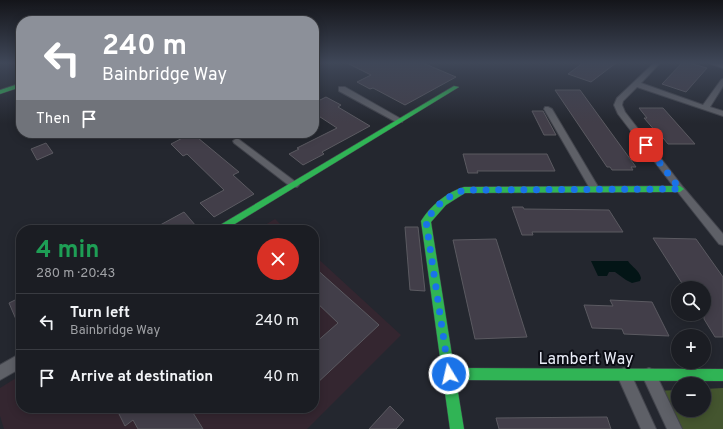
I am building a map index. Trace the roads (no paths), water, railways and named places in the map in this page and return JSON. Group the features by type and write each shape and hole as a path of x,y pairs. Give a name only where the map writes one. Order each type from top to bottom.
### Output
{"street":[{"path":"705,108 722,83"},
{"path":"723,114 636,84 620,100 618,105 621,112 680,189 723,241"},
{"path":"0,92 16,87"},
{"path":"226,225 456,87"},
{"path":"342,89 400,120"},
{"path":"548,109 595,190"},
{"path":"237,141 294,185"},
{"path":"457,429 426,221 436,206 448,197 464,190 680,189"},
{"path":"0,373 16,363"},
{"name":"Lambert Way","path":"449,374 723,375"},
{"path":"624,375 649,429"},
{"path":"649,375 675,429"}]}
